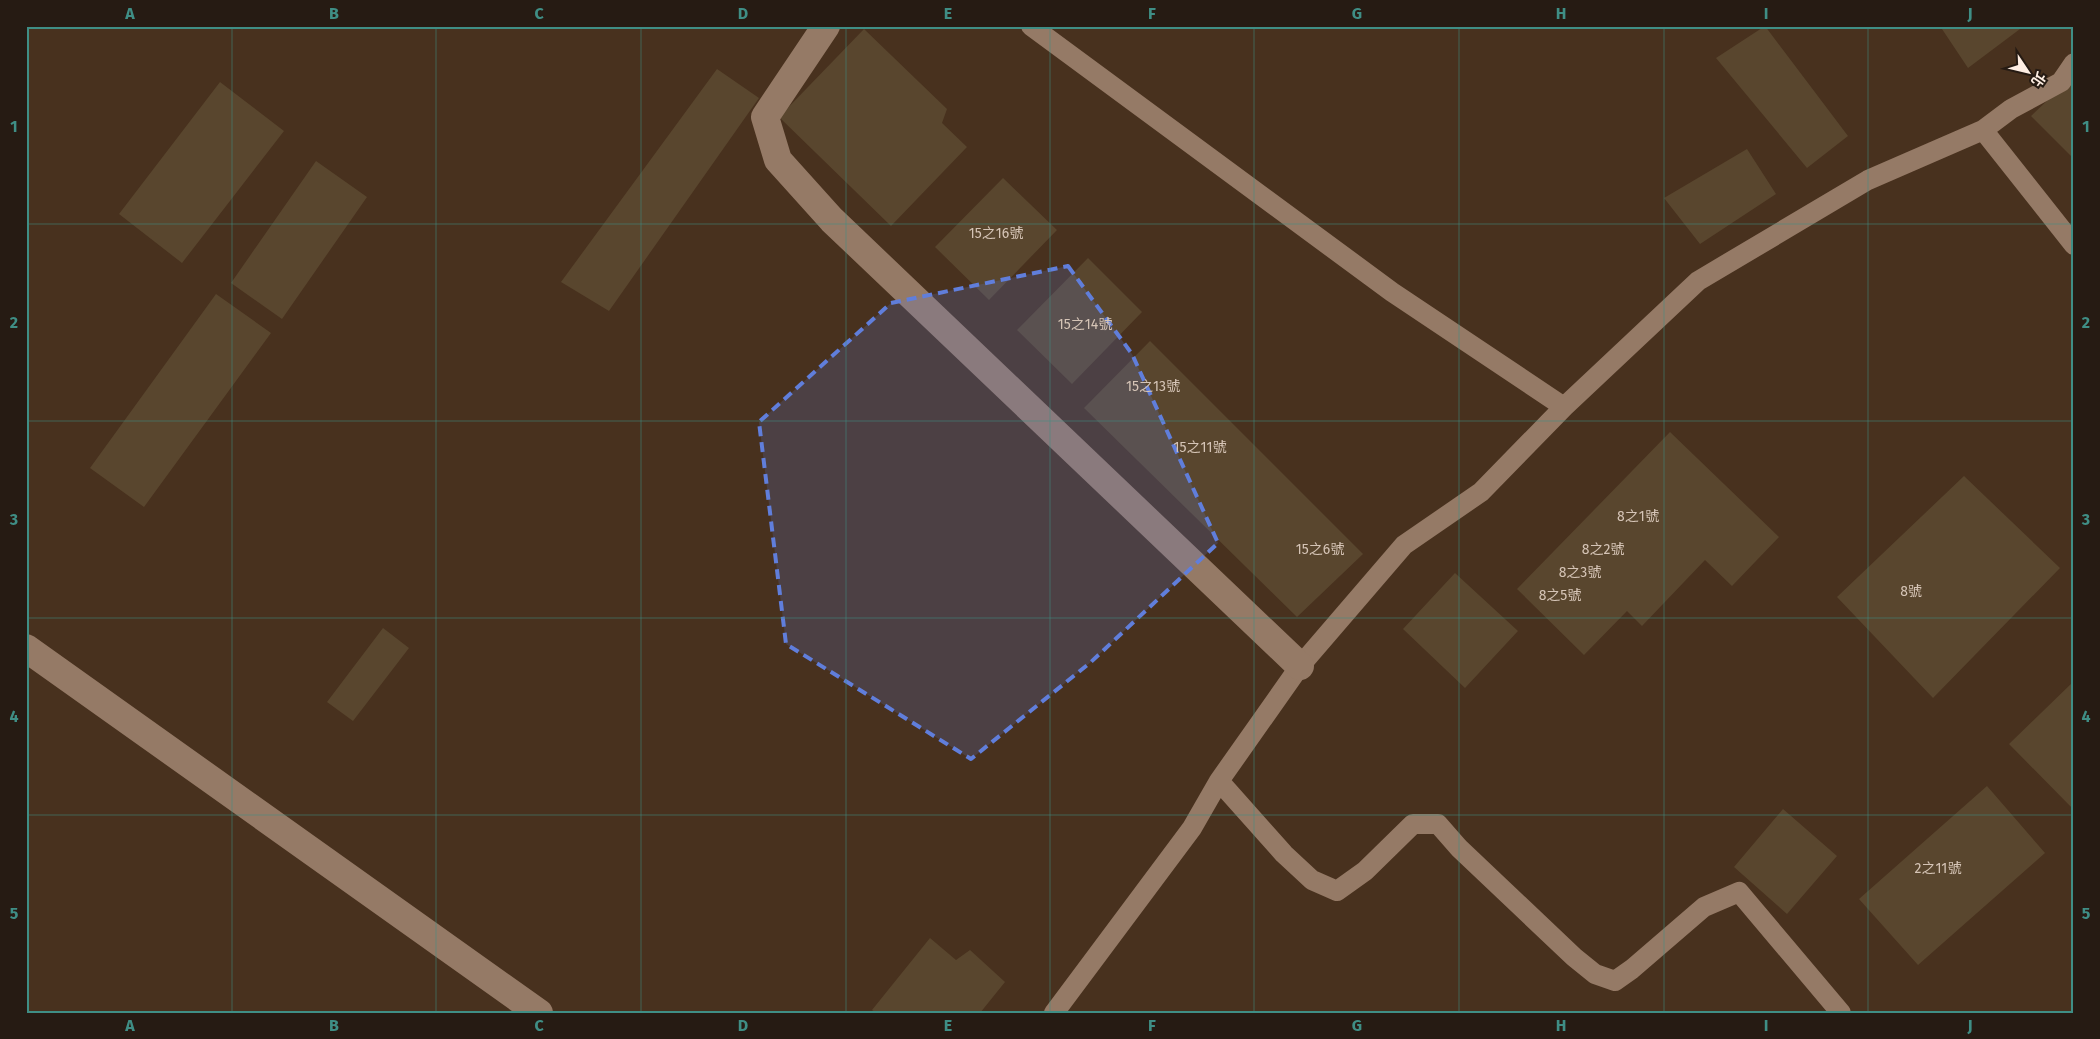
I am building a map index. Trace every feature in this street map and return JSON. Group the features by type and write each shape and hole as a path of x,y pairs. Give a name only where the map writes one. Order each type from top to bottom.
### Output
{"street":[{"path":"826,26 765,117 778,160 832,220 1300,666"},
{"path":"26,648 539,1013"}],"lane":[{"path":"1031,26 1392,292 1564,407"},
{"path":"1054,1013 1192,828 1219,781 1300,666 1404,545 1481,492 1564,407 1698,281 1868,180 1982,130 2011,109 2061,82 2074,63"},
{"path":"1982,130 2074,245"},
{"path":"1219,781 1284,854 1312,880 1336,891 1366,871 1413,824 1438,824 1458,848 1574,957 1594,974 1615,981 1632,969 1704,907 1739,892 1841,1013"}],"highlighted area":[{"path":"1068,266 1132,354 1218,543 1091,662 971,759 786,644 759,422 891,303"}],"building":[{"path":"1765,26 1848,136 1807,168 1716,58"},
{"path":"1940,26 2024,26 1968,68"},
{"path":"864,29 947,109 942,123 967,147 891,226 779,117"},
{"path":"717,69 759,98 609,311 561,282"},
{"path":"2074,75 2074,159 2031,116"},
{"path":"220,82 284,131 182,263 119,214"},
{"path":"1747,149 1776,194 1700,244 1664,198"},
{"path":"316,161 367,197 282,319 231,283"},
{"path":"1003,178 1057,230 989,300 935,247"},
{"path":"1088,258 1142,312 1072,384 1017,330"},
{"path":"216,294 271,333 144,507 90,468"},
{"path":"1150,341 1363,554 1297,617 1084,408"},
{"path":"1670,432 1779,537 1732,586 1705,560 1642,626 1627,611 1584,655 1517,589"},
{"path":"1964,476 2060,568 1933,698 1837,597"},
{"path":"1455,573 1518,631 1465,688 1403,629"},
{"path":"383,628 409,648 353,721 327,702"},
{"path":"2074,681 2074,810 2009,744"},
{"path":"1987,786 2045,853 1918,965 1859,899"},
{"path":"1783,809 1837,856 1787,914 1734,867"},
{"path":"930,938 956,960 970,950 1005,982 980,1013 876,1013 872,1010"}]}
